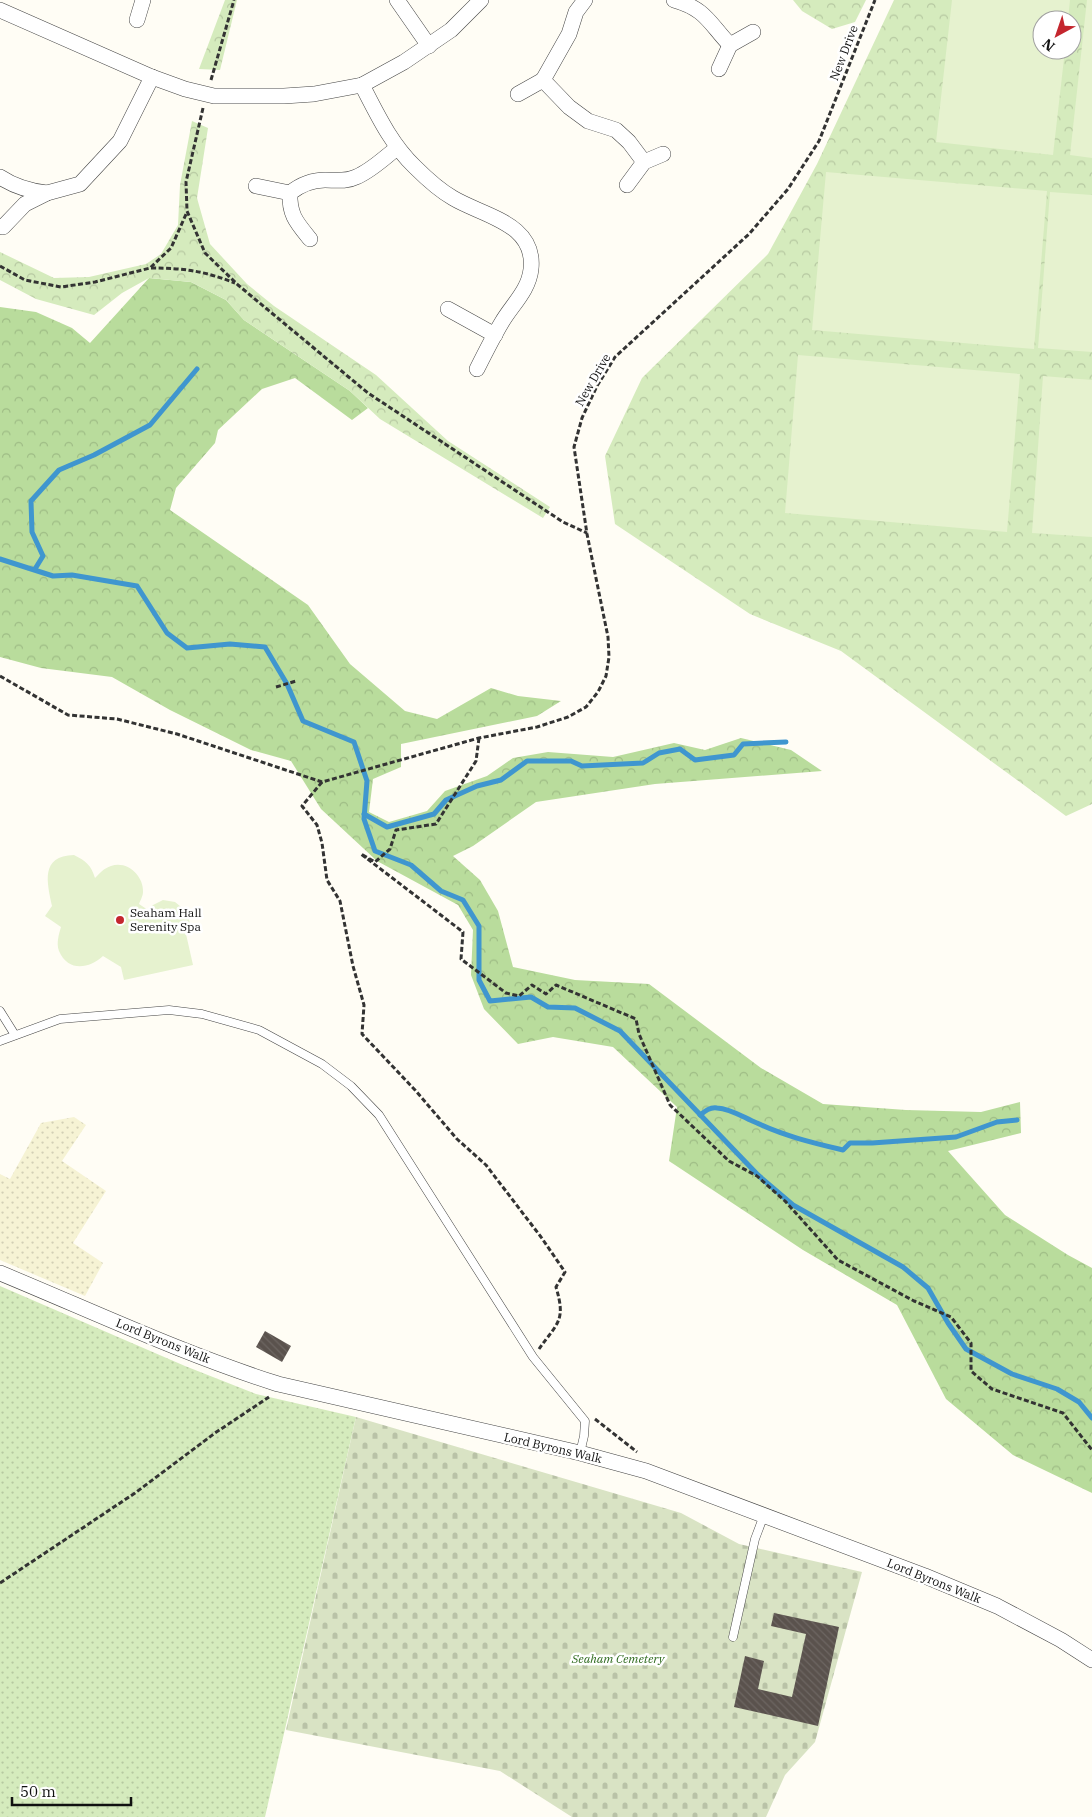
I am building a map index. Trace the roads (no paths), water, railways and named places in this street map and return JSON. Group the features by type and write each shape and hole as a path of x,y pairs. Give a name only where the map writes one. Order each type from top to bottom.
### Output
{"street":[{"path":"138,20 143,0"},
{"path":"398,0 429,46"},
{"path":"0,10 152,78 185,89 214,96 284,96 314,94 362,85 429,46 451,30 481,0"},
{"path":"674,0 690,4 701,12 730,45"},
{"path":"518,94 543,80 569,34 576,12 583,1"},
{"path":"719,69 730,45 753,32"},
{"path":"3,227 25,204 47,192 80,184 120,141 152,78"},
{"path":"543,80 569,107 588,122 616,130 629,142 644,162"},
{"path":"362,85 397,148 415,167 450,196 507,223 518,232 524,241 530,256 531,269 526,287 502,322 477,369"},
{"path":"310,239 292,215 289,204 290,193 298,186 308,183 355,178 397,148"},
{"path":"627,185 644,162 663,154"},
{"path":"0,178 12,185 31,191 47,192"},
{"path":"256,186 290,193"},
{"path":"448,309 495,334"},
{"name":"Lord Byrons Walk","path":"0,1273 238,1372 278,1384 580,1453 646,1471 764,1514 997,1606 1061,1640 1092,1660"}],"lane":[{"path":"0,1041 60,1019 169,1010 202,1014 258,1030 322,1064 351,1086 379,1115 533,1357 585,1421 580,1453"},
{"path":"0,1011 14,1035"},
{"path":"733,1637 754,1539 764,1514"}],"waterway":[{"path":"35,569 43,556 32,532 31,501 59,470 94,455 150,425 197,369"},
{"path":"0,559 53,576 72,575 137,586 167,633 187,648 230,644 265,647 287,684 303,721 354,742 367,781 364,819 375,851 411,865 441,891 463,900 479,926 479,980 490,1001 531,997 548,1007 575,1008 620,1031 758,1175 793,1205 903,1267 928,1288 948,1323 966,1349 1012,1374 1057,1389 1079,1402 1092,1418"},
{"path":"364,814 387,827 434,814 446,800 477,786 501,780 527,761 571,761 582,766 643,763 659,753 680,749 695,760 734,755 743,744 786,742"},
{"path":"700,1115 710,1109 722,1109 733,1112 767,1128 843,1150 850,1143 956,1137 997,1122 1017,1120"}],"place":[{"name":"Seaham Hall Serenity Spa","path":"120,920"}],"park label":[{"name":"Seaham Cemetery","path":"618,1659"}]}
